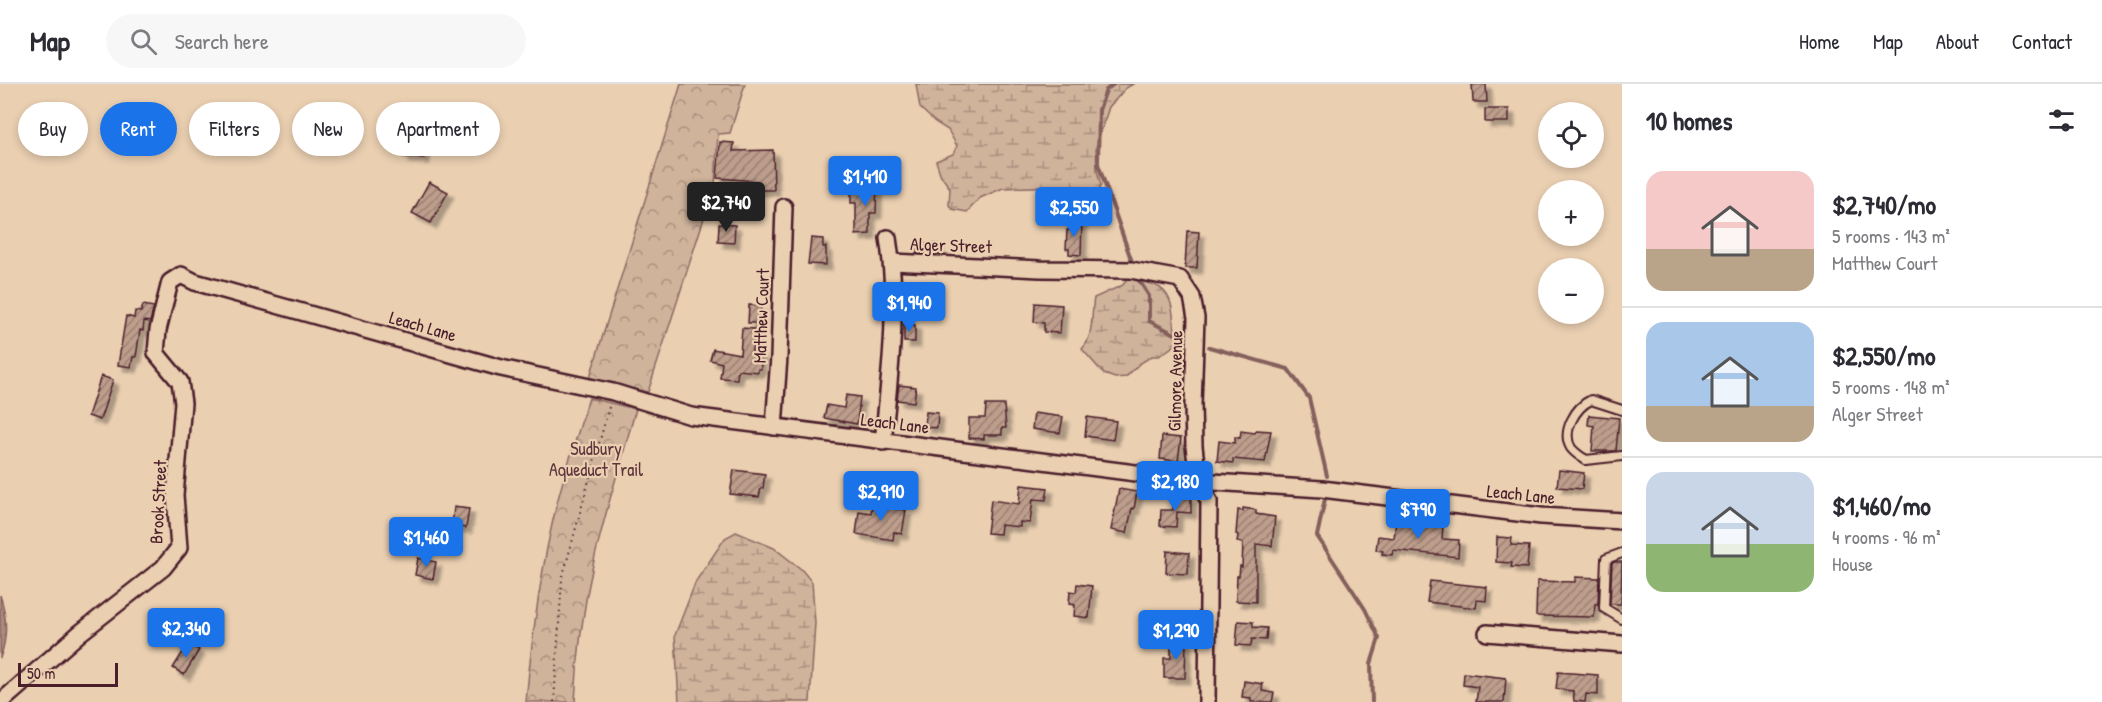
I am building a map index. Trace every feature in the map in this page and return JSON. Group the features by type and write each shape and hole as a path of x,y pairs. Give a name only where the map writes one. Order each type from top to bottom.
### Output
{"street":[{"name":"Matthew Court","path":"774,427 779,357 784,207"},
{"path":"888,238 892,262"},
{"name":"Alger Street","path":"883,442 894,327 892,262 1040,269 1131,270 1180,279 1185,285"},
{"name":"Leach Lane","path":"181,275 195,282 501,368 613,392 679,413 883,442 1198,481 1322,489 1541,516 1622,521"},
{"name":"Brook Street","path":"2,702 80,633 163,568 179,548 175,495 183,403 180,382 156,353 158,330 170,282 181,275"},
{"name":"Gilmore Avenue","path":"1185,285 1192,297 1196,318 1194,446 1198,481 1209,501 1207,702"},
{"path":"1487,633 1622,644"}],"lane":[{"path":"1622,410 1591,400 1576,410 1568,439 1572,448 1586,460 1622,456"},
{"path":"1622,553 1606,559 1604,608 1622,619"}],"path":[{"path":"554,702 562,579 613,392"}],"green space":[{"name":"Sudbury Aqueduct Trail","path":"681,84 745,84 730,133 718,134 715,184 648,392 589,380"},
{"path":"916,84 1133,84 1126,88 1109,107 1096,147 1097,171 1101,185 1097,194 1078,187 1003,188 980,198 967,212 952,209 949,205 950,188 941,176 936,161 953,154 957,146 948,130 920,108"},
{"path":"1128,277 1135,281 1155,285 1168,296 1178,343 1159,356 1152,356 1139,364 1126,377 1115,378 1104,374 1082,349 1089,338 1094,298 1123,285"},
{"name":"Sudbury Aqueduct Trail","path":"589,398 636,409 589,582 577,667 575,702 526,702 538,602 551,527"},
{"path":"736,532 774,548 801,569 812,582 815,623 810,702 679,702 675,635 696,581 725,538"}],"water":[{"path":"0,595 6,626 0,658"}],"building":[{"path":"1472,84 1486,84 1487,102 1473,102"},
{"path":"1485,109 1509,109 1509,122 1485,122"},
{"path":"720,142 734,143 733,151 773,150 774,190 758,190 757,181 717,178"},
{"path":"403,156 424,156 424,158"},
{"path":"429,182 448,192 431,223 412,213"},
{"path":"867,182 877,182 876,213 870,213 870,234 856,235 856,203 851,203 851,191 866,191"},
{"path":"1084,205 1098,207 1097,219 1083,218"},
{"path":"1069,222 1082,222 1081,255 1069,254 1069,249 1066,249"},
{"path":"719,224 735,225 734,243 718,242"},
{"path":"1187,231 1199,232 1197,268 1185,268"},
{"path":"811,238 823,239 823,247 826,247 826,265 808,264"},
{"path":"918,244 938,244 938,254 917,253"},
{"path":"915,281 931,282 929,308 913,306"},
{"path":"1035,303 1062,305 1060,333 1044,332 1044,323 1034,322"},
{"path":"143,305 154,307 150,322 144,321 143,331 140,330 136,357 133,357 131,367 118,365 126,316 134,318 135,311 141,312"},
{"path":"749,305 761,306 760,323 748,323"},
{"path":"904,324 915,325 915,342 904,342"},
{"path":"742,328 754,329 752,351 760,351 761,369 758,369 758,372 738,370 737,379 720,378 722,363 710,360 713,349 740,354"},
{"path":"101,376 113,380 100,420 88,416"},
{"path":"899,385 916,387 914,402 897,400"},
{"path":"846,395 860,397 857,424 824,418 827,405 844,408"},
{"path":"986,405 1004,405 1006,428 1002,428 1002,435 984,435 984,439 969,438 969,418 985,418"},
{"path":"926,412 938,413 937,428 925,427"},
{"path":"1034,413 1063,417 1060,433 1032,429"},
{"path":"1589,415 1619,418 1616,451 1592,451 1594,426 1588,425"},
{"path":"1087,417 1116,421 1113,440 1085,436"},
{"path":"1256,430 1271,431 1265,462 1233,459 1233,463 1217,461 1219,441 1235,443 1235,437 1240,438 1241,431 1255,433"},
{"path":"1162,436 1181,438 1178,461 1160,459"},
{"path":"734,470 765,474 759,497 730,494"},
{"path":"1559,470 1584,473 1582,489 1557,487"},
{"path":"1021,485 1048,488 1046,500 1033,499 1030,523 1020,522 1020,527 1001,525 1000,534 987,533 991,500 1019,504"},
{"path":"1119,489 1137,492 1127,533 1111,530"},
{"path":"1173,497 1191,498 1191,513 1177,512 1176,527 1160,526 1161,510 1173,510"},
{"path":"872,505 906,510 902,534 894,532 893,540 856,534 859,511 871,513"},
{"path":"454,507 469,509 466,528 452,526"},
{"path":"1243,508 1256,510 1256,514 1275,517 1272,546 1256,544 1256,602 1236,601 1237,576 1239,576 1240,566 1242,567 1243,543 1237,542 1238,535 1236,534 1238,510 1243,511"},
{"path":"1396,521 1443,526 1442,539 1459,540 1458,557 1393,550 1392,555 1382,554 1383,551 1376,550 1378,536 1394,538"},
{"path":"1497,537 1512,538 1511,545 1529,546 1527,568 1511,567 1512,563 1496,562"},
{"path":"1167,551 1189,553 1188,574 1166,573"},
{"path":"418,558 436,562 433,579 415,575"},
{"path":"1622,562 1621,604 1610,604 1612,563"},
{"path":"1575,577 1599,578 1598,604 1595,604 1594,617 1536,616 1537,581 1575,582"},
{"path":"1430,581 1487,587 1486,601 1477,600 1476,608 1427,602"},
{"path":"1077,584 1092,586 1089,618 1074,616 1075,605 1069,604 1070,591 1076,592"},
{"path":"1238,621 1253,622 1253,627 1267,628 1266,640 1252,639 1251,646 1236,645"},
{"path":"1171,641 1186,641 1185,678 1164,678 1164,658 1171,658"},
{"path":"188,644 199,650 184,675 173,668"},
{"path":"1558,672 1598,675 1598,695 1586,694 1585,702 1574,701 1573,691 1556,689"},
{"path":"1464,673 1506,678 1504,702 1476,702 1478,687 1463,685"},
{"path":"1244,681 1263,684 1262,691 1274,693 1272,702 1251,702 1251,698 1242,697"}],"waterway":[{"path":"1114,84 1106,90 1099,110 1098,164 1132,262"},
{"path":"1137,277 1149,296 1149,321 1189,341"},
{"path":"1209,347 1288,369 1309,398 1327,476"},
{"path":"1325,499 1317,536 1365,609 1379,638 1371,664 1372,702"}]}
